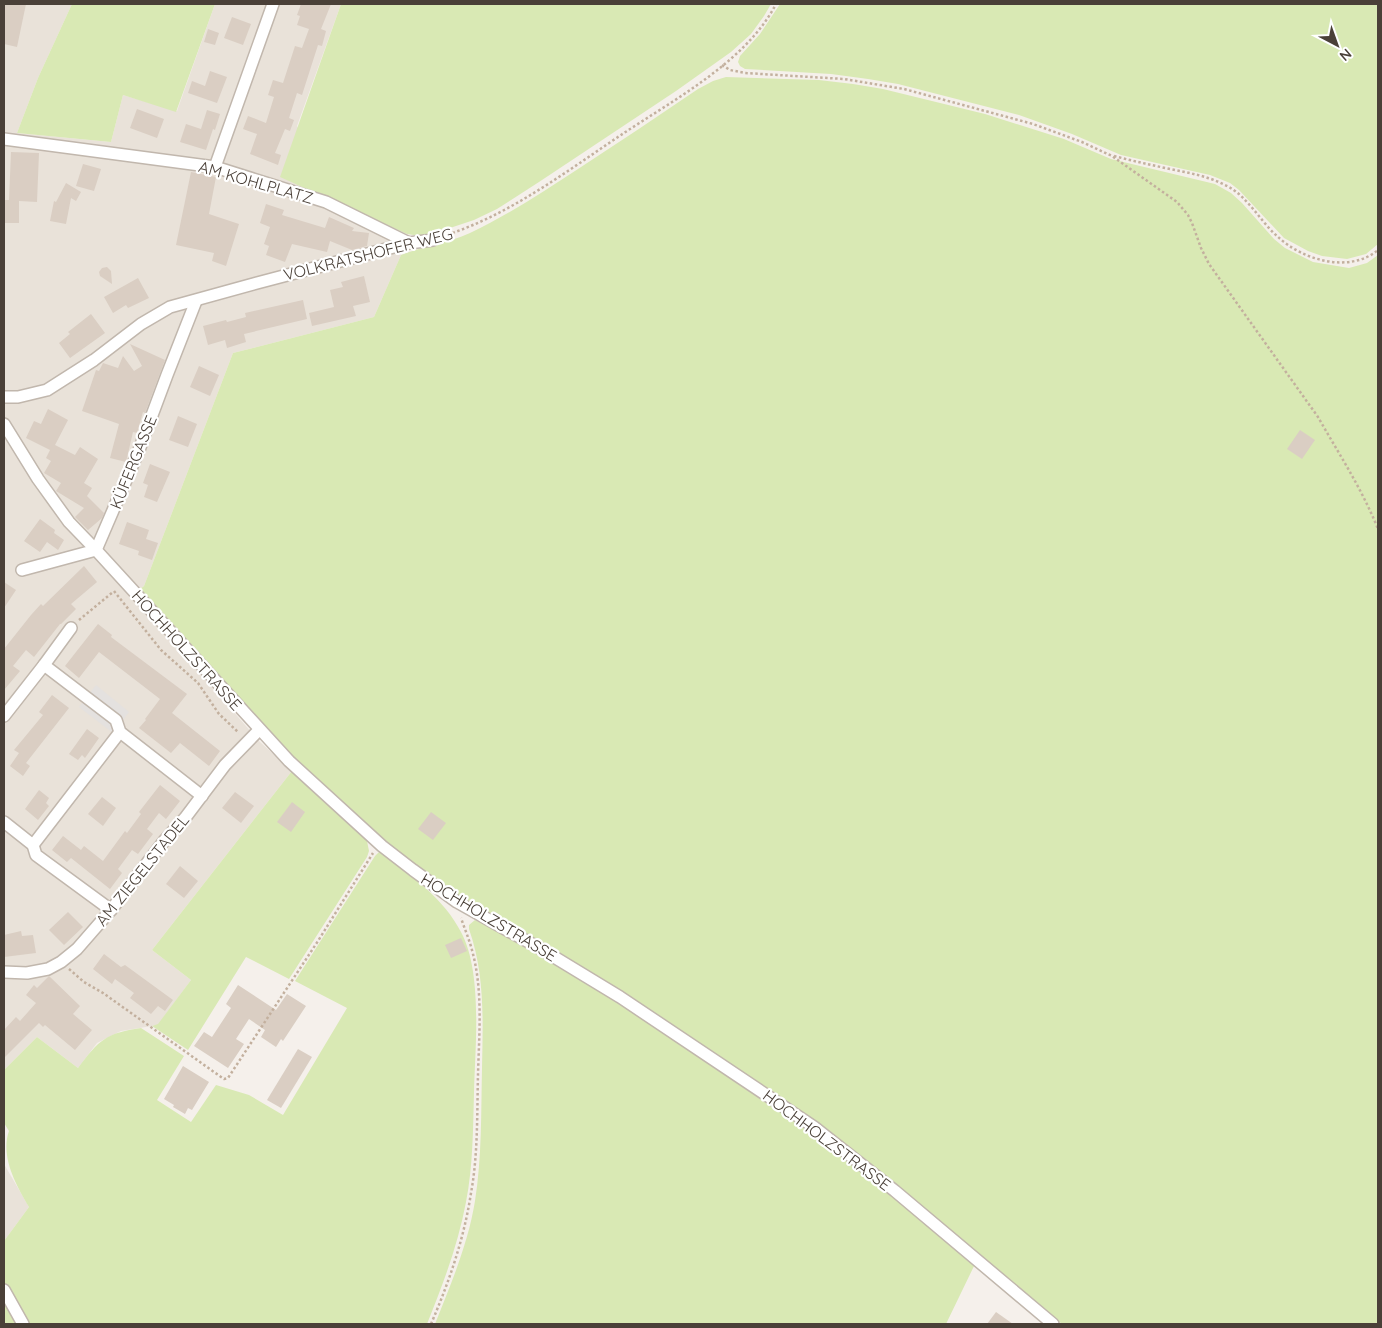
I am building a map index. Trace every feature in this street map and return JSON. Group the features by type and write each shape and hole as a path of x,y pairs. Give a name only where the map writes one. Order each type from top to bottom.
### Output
{"street":[{"path":"215,167 273,4"},
{"name":"AM KOHLPLATZ","path":"4,139 215,167 326,202 410,243"},
{"name":"VOLKRATSHOFER WEG","path":"4,397 18,397 47,390 94,360 140,324 170,307 410,243 433,240"},
{"name":"KÜFERGASSE","path":"96,550 139,450 166,375 196,301"},
{"name":"HOCHHOLZSTRASSE","path":"4,424 38,479 69,522 259,730 316,787 378,843 457,902 541,949 620,997 814,1127 902,1196 1053,1324"},
{"path":"22,570 96,550"},
{"path":"4,716 70,628"},
{"path":"44,665 116,720 120,732 202,796"},
{"name":"AM ZIEGELSTADEL","path":"7,972 27,973 48,970 76,949 111,910 225,765 259,730"},
{"path":"33,845 120,732"},
{"path":"4,822 33,845 36,855 111,910"},
{"path":"4,985 7,972"},
{"path":"4,1290 24,1324"}],"path":[{"name":"VOLKRATSHOFER WEG","path":"433,240 457,232 512,206 680,96 722,65 750,39 776,4"},
{"path":"722,65 730,70 745,74 844,79 904,89 1033,124 1112,156 1197,175 1228,186 1243,198 1277,236 1291,247 1312,256 1334,262 1349,262 1366,258 1378,250"},
{"path":"1112,156 1167,193 1188,214 1200,248 1209,264 1318,417 1358,484 1378,529"},
{"path":"70,628 124,582"},
{"path":"114,591 161,650 198,683 219,714 248,741"},
{"path":"62,961 84,982 103,993 224,1079 228,1078 323,933 378,843"},
{"path":"431,1324 450,1276 466,1223 472,1192 477,1130 478,981 473,953 457,902"}],"shaded area":[{"path":"4,4 72,4 38,78 17,133 111,142 123,95 177,111 215,4 341,4 297,126 330,198 397,229 401,255 374,317 233,353 144,586 131,595 260,742 292,771 152,950 191,980 158,1025 121,1031 97,1043 78,1068 37,1037 4,1070"},
{"path":"96,685 129,712 113,733 79,707"},
{"path":"4,1164 29,1207 4,1241"}],"green space":[{"path":"72,4 215,4 176,112 123,95 111,142 17,133 38,78"},
{"path":"341,4 771,4 751,34 731,52 539,182 497,209 474,220 420,236 407,234 280,177"},
{"path":"780,4 1378,4 1378,244 1366,254 1347,259 1322,256 1308,251 1284,238 1239,190 1230,183 1210,175 1121,155 1072,134 1019,115 898,84 831,74 745,69 738,62 740,56 760,34"},
{"path":"726,77 819,80 853,84 883,89 985,114 1064,139 1111,159 1215,184 1231,193 1242,203 1274,239 1285,248 1313,262 1349,268 1367,263 1378,255 1378,1324 1062,1324 903,1190 834,1135 769,1089 615,987 451,891 391,846 302,766 169,623 140,589 144,586 233,353 374,317 401,255 462,236 498,219 552,186 698,89"},
{"path":"292,771 367,841 369,851 367,857 289,979 246,957 188,1050 152,1026 158,1024 191,980 152,950"},
{"path":"379,852 428,890 454,920 468,949 475,989 476,1033 473,1134 468,1188 463,1218 454,1249 427,1324 25,1324 4,1287 4,1241 29,1207 15,1180 6,1150 9,1131 4,1123 4,1070 37,1037 78,1068 104,1039 119,1032 141,1028 184,1056 157,1100 191,1122 216,1085 249,1095 283,1115 347,1008 295,981"},
{"path":"475,920 525,946 567,971 759,1096 865,1173 975,1264 946,1324 435,1324 453,1279 472,1217 479,1168 483,1015 478,963 469,929 469,925"},
{"path":"4,1294 21,1324 4,1324"}],"building":[{"path":"4,4 26,4 17,47 4,44"},
{"path":"301,4 331,4 321,29 326,31 322,46 318,45 302,95 297,93 289,118 294,120 290,131 285,129 275,153 281,155 278,165 250,154 257,134 243,129 248,116 266,123 274,97 268,95 273,80 283,83 295,46 302,48 309,29 297,25 300,16 297,15"},
{"path":"232,17 251,24 243,45 224,38"},
{"path":"208,29 219,33 215,45 204,42"},
{"path":"210,71 227,77 217,103 188,93 192,81 205,86"},
{"path":"137,109 164,119 157,138 130,128"},
{"path":"207,110 220,114 206,150 180,142 186,124 201,129"},
{"path":"11,152 39,153 37,202 19,201 19,223 4,223 4,200 9,200"},
{"path":"83,164 101,169 94,191 76,186"},
{"path":"191,172 216,177 209,214 239,224 226,266 212,261 214,253 176,245"},
{"path":"66,183 81,192 76,201 71,198 66,224 50,221 54,201 56,202"},
{"path":"266,204 284,210 282,215 325,228 329,217 354,228 352,231 369,233 367,246 352,250 330,241 327,252 292,244 285,262 266,255 269,246 264,244 270,227 260,223"},
{"path":"107,267 111,271 112,284 100,276 99,272 102,268"},
{"path":"364,276 370,302 353,306 356,316 312,326 309,313 334,307 330,290 343,287 341,282"},
{"path":"138,278 149,298 128,308 126,305 113,313 104,297"},
{"path":"303,300 307,319 244,334 246,342 227,348 225,340 208,345 203,326 226,320 227,322 246,317 245,313"},
{"path":"91,314 105,333 70,358 59,343 70,334 68,332"},
{"path":"130,344 165,360 145,413 143,412 137,433 133,432 126,462 110,458 119,424 82,411 96,370 99,371 103,363 118,368 123,356 134,371 142,366"},
{"path":"199,366 219,375 210,396 190,387"},
{"path":"48,409 68,420 55,445 75,455 80,447 98,459 84,483 92,488 87,496 104,513 102,518 88,530 75,517 84,508 56,491 61,483 44,473 51,461 46,458 50,450 26,438 34,421 41,424"},
{"path":"178,416 197,424 188,447 169,440"},
{"path":"1300,430 1315,440 1302,459 1287,449"},
{"path":"150,464 170,472 157,502 144,497 148,485 143,483"},
{"path":"40,519 55,530 54,533 64,540 58,550 47,542 40,552 24,541"},
{"path":"127,522 149,530 146,539 158,543 152,560 138,555 139,551 119,544"},
{"path":"84,566 97,582 71,604 76,609 60,624 34,657 26,650 13,666 20,671 4,690 4,649 41,604 43,606"},
{"path":"4,582 16,590 4,608"},
{"path":"98,624 112,635 111,637 187,694 172,713 220,751 209,766 180,743 171,753 139,728 160,699 99,652 79,678 65,666"},
{"path":"52,695 69,708 26,763 30,766 23,776 10,766 19,753 14,750 43,715 39,712"},
{"path":"87,729 99,738 85,758 82,755 78,760 69,754"},
{"path":"160,785 180,801 166,819 159,813 147,829 153,834 138,854 132,850 118,869 122,873 110,889 71,858 67,862 52,850 63,836 81,850 84,846 103,861 125,831 127,833 141,814 139,812"},
{"path":"39,790 49,798 46,803 49,806 38,820 25,809"},
{"path":"235,792 254,806 241,823 222,808"},
{"path":"102,797 116,808 103,826 88,814"},
{"path":"292,802 305,812 291,832 277,822"},
{"path":"431,812 446,823 433,840 418,829"},
{"path":"180,866 198,881 184,898 166,884"},
{"path":"68,912 83,927 64,945 49,930"},
{"path":"21,931 22,936 33,935 36,953 4,957 4,935"},
{"path":"461,938 467,951 451,958 445,945"},
{"path":"104,954 121,967 125,965 173,1000 165,1011 158,1006 151,1014 130,998 134,993 115,979 112,984 93,969"},
{"path":"49,976 80,1006 73,1014 92,1030 75,1050 45,1025 43,1027 39,1023 4,1058 4,1030 16,1017 20,1021 36,1003 26,995 34,985 37,988"},
{"path":"238,985 276,1010 287,994 306,1006 283,1041 281,1039 276,1047 261,1037 265,1030 249,1019 236,1039 244,1044 228,1068 194,1046 204,1032 212,1037 231,1008 226,1004"},
{"path":"298,1049 312,1057 281,1108 267,1100"},
{"path":"183,1066 209,1082 192,1110 188,1108 185,1114 164,1099"},
{"path":"996,1312 1013,1324 987,1324"}]}
